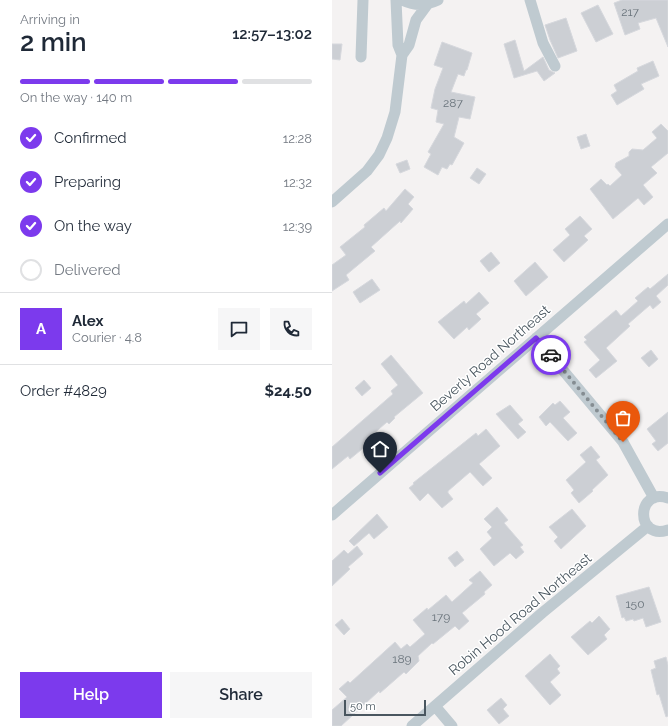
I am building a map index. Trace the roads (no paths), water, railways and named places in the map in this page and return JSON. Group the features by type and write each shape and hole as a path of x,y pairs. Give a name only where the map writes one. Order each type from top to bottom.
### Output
{"street":[{"path":"362,57 363,0"},
{"path":"396,0 398,45 402,55"},
{"path":"402,0 418,5 427,5 438,0"},
{"path":"530,0 543,43 556,66"},
{"path":"332,202 367,171 385,144 395,112 402,55 409,45 416,20 427,5"},
{"name":"Beverly Road Northeast","path":"332,515 668,224"},
{"path":"536,338 623,442 654,498"},
{"path":"668,498 661,496 654,498 646,504 643,513 648,526 656,531 668,533"},
{"name":"Robin Hood Road Northeast","path":"412,726 542,613 648,526"},
{"path":"435,706 452,726"}]}
